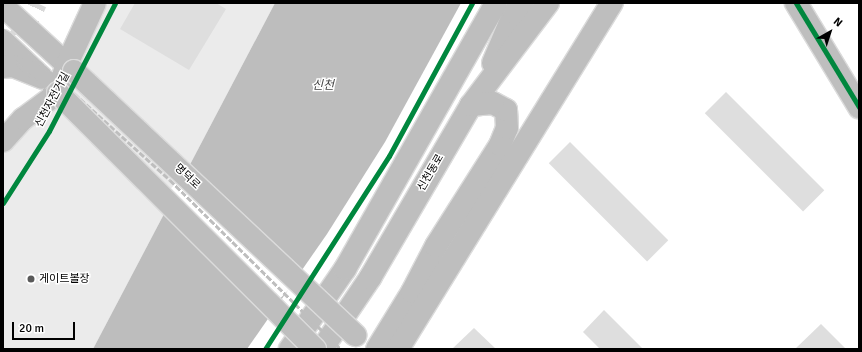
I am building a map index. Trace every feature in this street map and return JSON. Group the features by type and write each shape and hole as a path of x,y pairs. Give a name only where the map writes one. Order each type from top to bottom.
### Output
{"main road":[{"path":"3,141 50,86 71,68 95,3"},
{"path":"290,349 345,269 496,3"},
{"path":"377,349 412,292 436,246 500,145 507,128 506,110 493,103 475,99 514,13 522,3"},
{"name":"신천동로","path":"322,349 370,278 475,99 548,3"},
{"path":"398,349 612,3"},
{"path":"796,3 859,107"},
{"name":"명덕로","path":"3,6 363,342"},
{"path":"3,41 315,349"},
{"path":"3,67 13,66 50,86"}],"shaded area":[{"path":"96,3 275,3 93,349 3,349 3,141 58,93"}],"water":[{"name":"신천","path":"275,3 461,3 385,142 327,234 247,349 93,349"}],"pier":[{"path":"183,176 294,284 276,302 165,195"}],"building":[{"path":"135,3 216,3 226,9 189,70 120,29"},
{"path":"726,92 824,190 803,212 705,113"},
{"path":"570,142 668,240 647,262 549,163"},
{"path":"604,310 643,349 600,349 583,332"},
{"path":"821,324 846,349 795,349"},
{"path":"474,328 496,349 452,349"}],"tunnel":[{"path":"6,67 36,3"}],"railway":[{"path":"3,29 170,180 341,349"},
{"path":"3,50 320,349"}],"cycle path":[{"name":"신천자전거길","path":"3,203 49,131 115,3"},
{"path":"265,349 389,156 472,3"},
{"path":"796,3 859,107"}],"place":[{"name":"게이트볼장","path":"31,279"}]}
